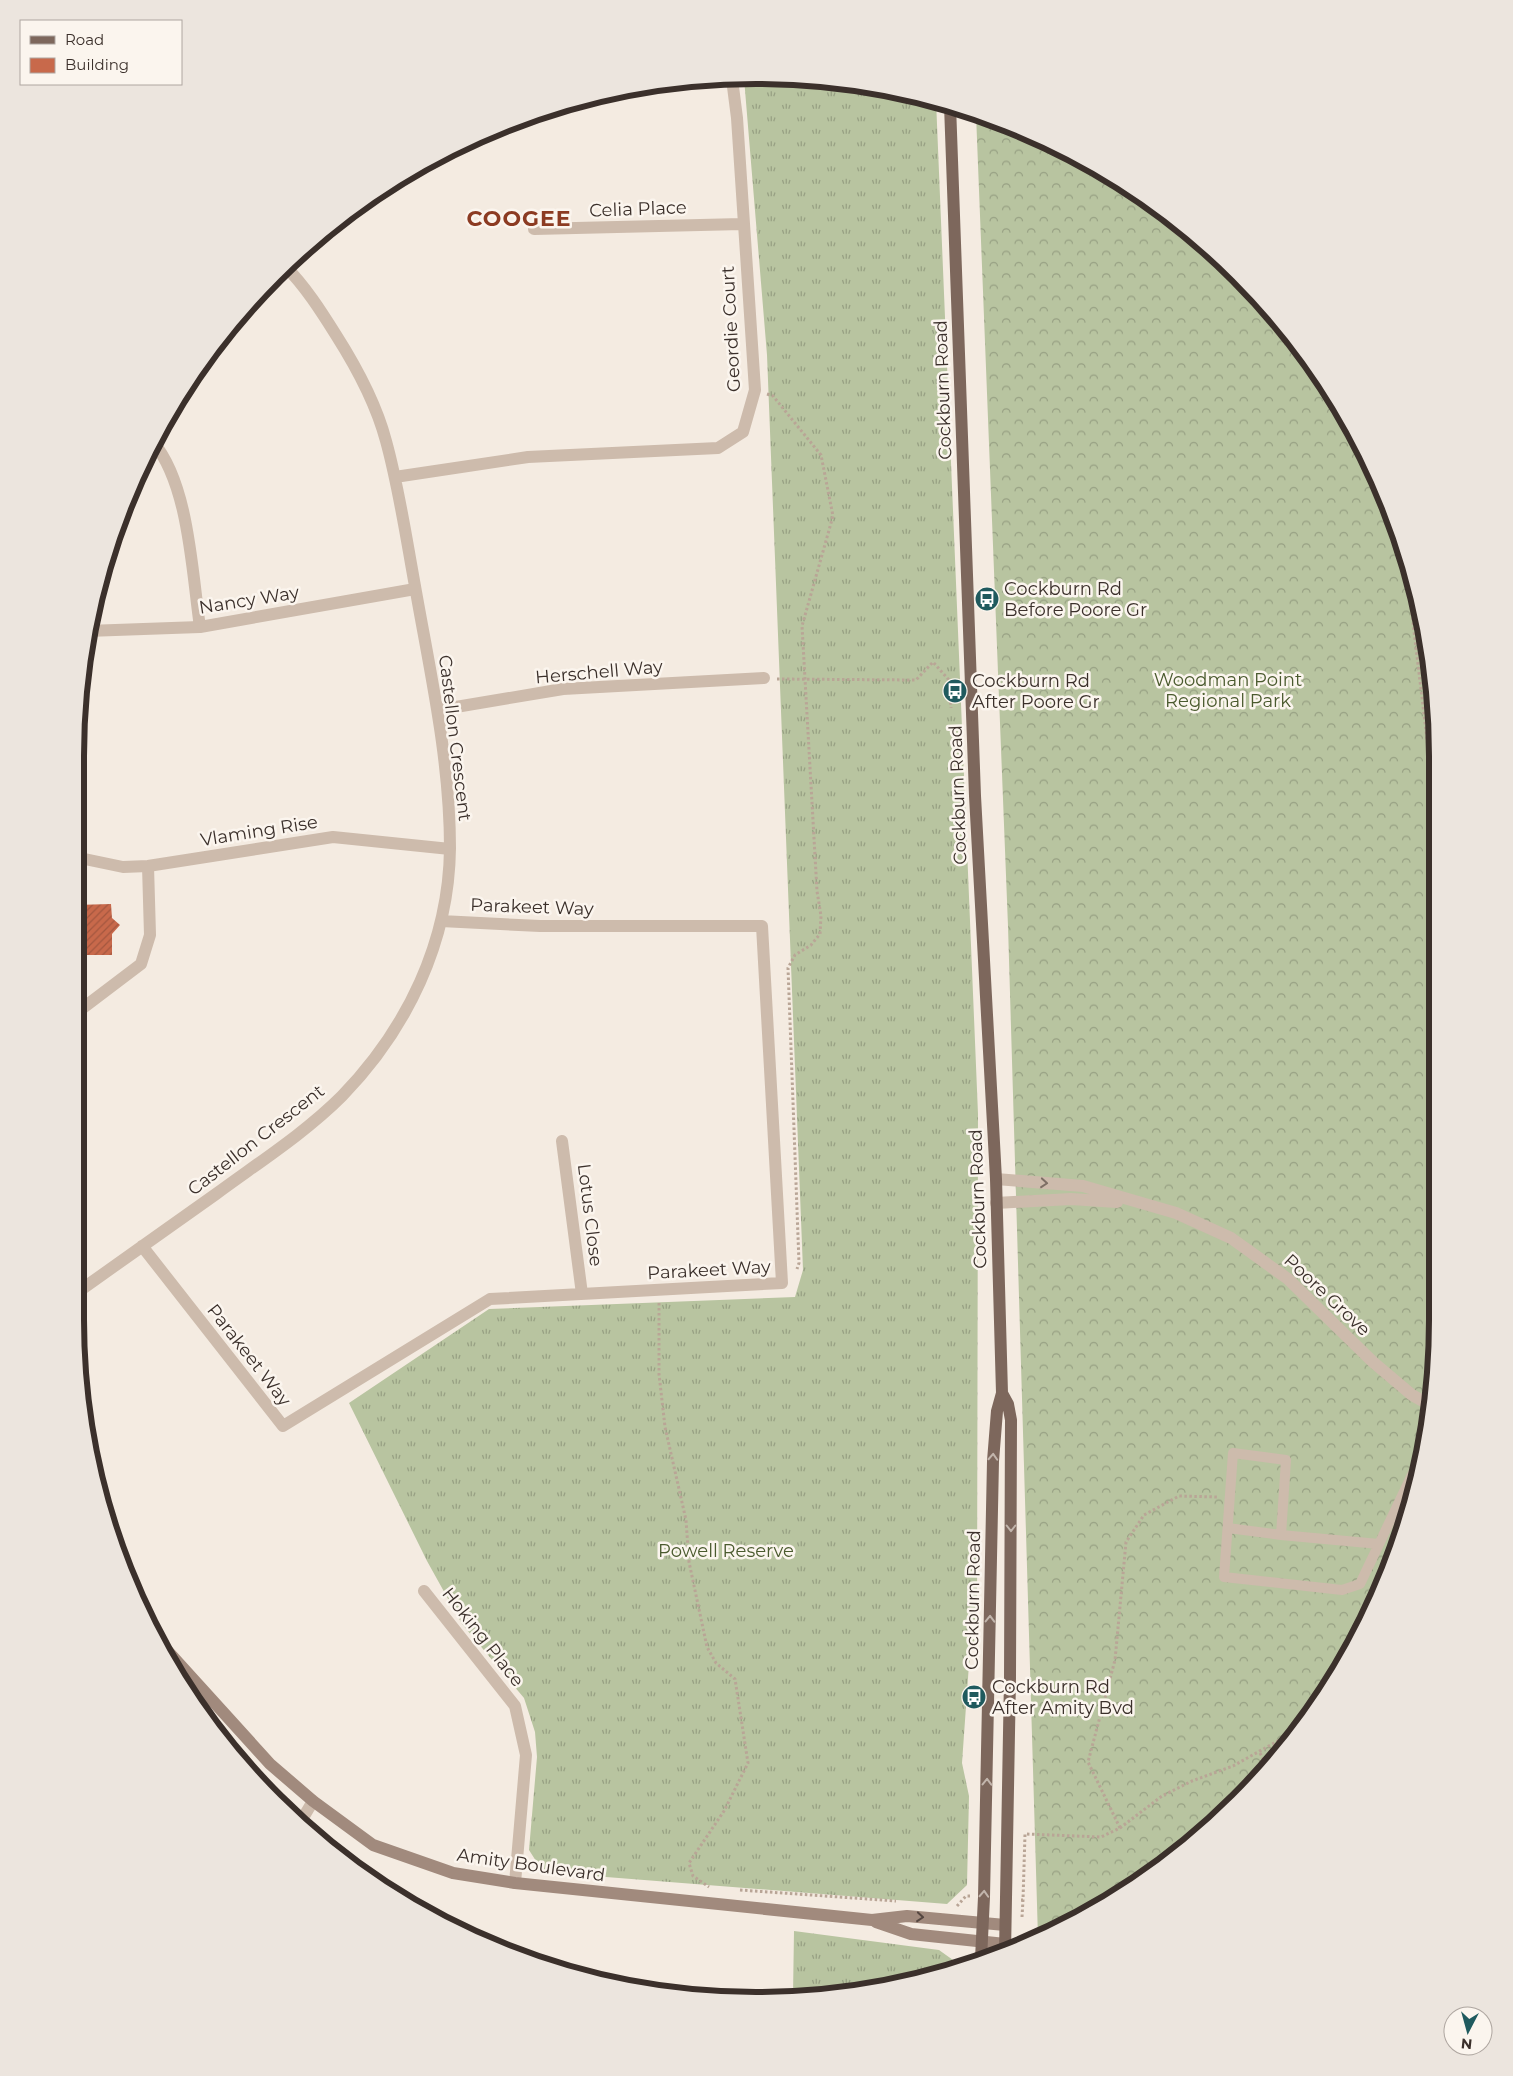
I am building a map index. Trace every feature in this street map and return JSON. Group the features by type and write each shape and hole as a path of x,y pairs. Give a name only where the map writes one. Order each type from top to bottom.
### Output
{"main road":[{"name":"Cockburn Road","path":"950,113 979,898 996,1179 1002,1393 996,1418 993,1462 985,1888 981,1954"},
{"name":"Cockburn Road","path":"1002,1393 1008,1404 1011,1420 1010,1678 1005,1945"}],"street":[{"name":"Geordie Court","path":"395,477 528,457 718,448 743,432 754,390 742,224 737,118 733,85"},
{"name":"Celia Place","path":"534,229 742,224"},
{"name":"Castellon Crescent","path":"84,1288 251,1169 314,1121 341,1096 393,1032 406,1010 430,959 447,887 450,849 448,791 438,710 395,477 386,438 370,396 353,363 322,313 291,272"},
{"path":"159,448 162,452 181,499 200,627"},
{"name":"Nancy Way","path":"96,631 200,627 416,590"},
{"name":"Herschell Way","path":"438,710 563,690 764,678"},
{"name":"Vlaming Rise","path":"84,859 123,866 148,866 334,837 450,849"},
{"path":"84,1007 141,964 150,934 148,866"},
{"name":"Parakeet Way","path":"142,1246 282,1426 490,1299 782,1283 762,926 540,926 440,921"},
{"name":"Lotus Close","path":"562,1141 582,1294"},
{"name":"Poore Grove","path":"996,1179 1083,1186 1176,1213 1231,1238 1288,1279 1373,1362 1412,1395 1424,1402"},
{"name":"Poore Grove","path":"996,1203 1071,1199 1137,1203"},
{"name":"Hoking Place","path":"424,1591 515,1706 526,1755 515,1883"},
{"name":"Amity Boulevard","path":"188,1679 270,1764 312,1801 373,1845 453,1873 515,1883 872,1920 907,1916 1005,1925"},
{"path":"304,1816 312,1801"},
{"name":"Amity Boulevard","path":"872,1920 911,1934 980,1942 999,1947"}],"lane":[{"path":"1281,1535 1286,1460 1233,1453 1224,1577 1342,1590 1360,1584 1409,1481"},
{"path":"1228,1528 1379,1544"}],"path":[{"path":"1410,601 1429,756"},
{"path":"764,678 916,680 933,662 950,680 951,708"},
{"path":"1120,1828 1088,1762 1115,1660 1126,1542 1144,1515 1179,1496 1230,1498"},
{"path":"1005,1899 1023,1900 1025,1834 1101,1837 1120,1828 1162,1796 1260,1753 1282,1739"},
{"path":"1260,1753 1264,1760"}],"green space":[{"name":"Powell Reserve","path":"745,84 800,85 844,90 888,97 936,109 978,1114 977,1629 969,1664 962,1763 969,1796 967,1885 947,1904 543,1872 529,1850 537,1757 535,1732 524,1698 462,1624 427,1561 349,1403 489,1309 795,1297 803,1270 767,355"},
{"name":"Woodman Point Regional Park","path":"976,120 1054,153 1093,174 1130,197 1166,223 1232,281 1290,347 1316,383 1339,420 1360,459 1394,540 1416,625 1428,713 1428,1363 1416,1451 1394,1536 1360,1617 1339,1656 1316,1693 1262,1763 1200,1825 1166,1853 1130,1879 1093,1902 1038,1930 1008,926"},
{"path":"794,1931 939,1950 956,1962 888,1979 793,1991"}],"building":[{"path":"111,904 112,918 120,925 112,934 112,955 84,955 84,905"}],"place":[{"name":"Cockburn Rd Before Poore Gr","path":"987,599"},
{"name":"Cockburn Rd After Poore Gr","path":"955,691"},
{"name":"Cockburn Rd After Amity Bvd","path":"974,1697"}],"district":[{"name":"COOGEE","path":"519,218"}]}
